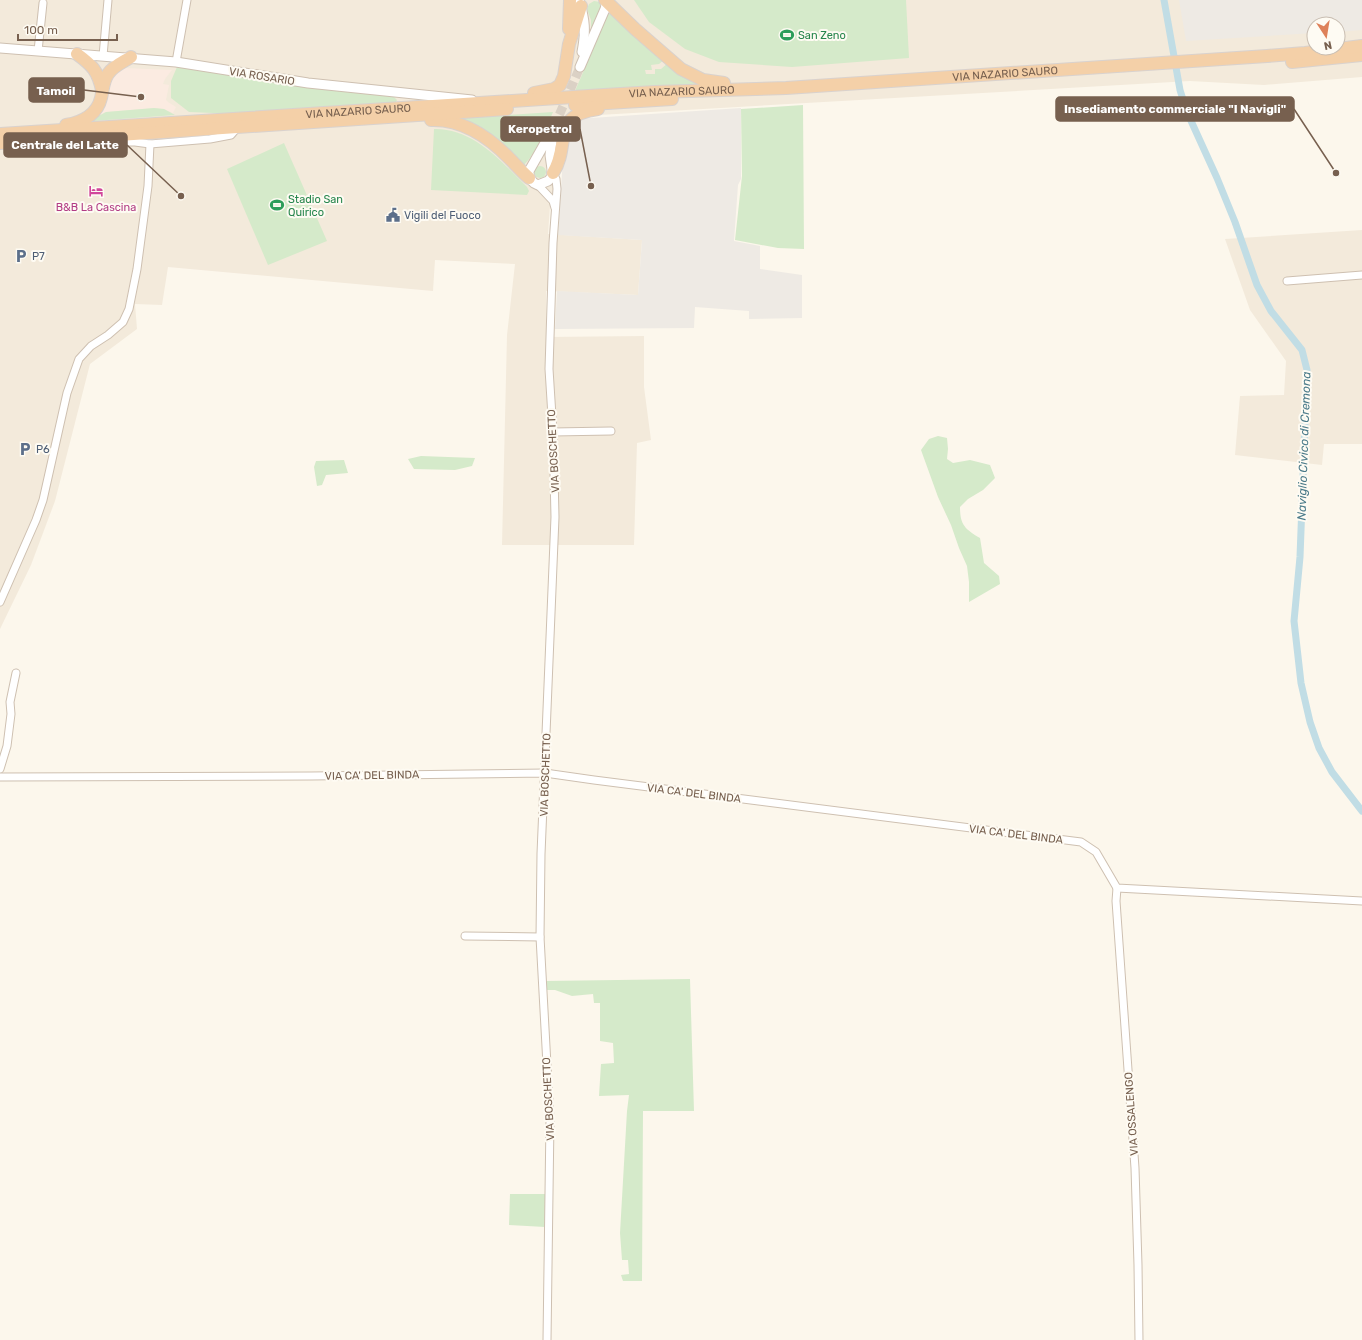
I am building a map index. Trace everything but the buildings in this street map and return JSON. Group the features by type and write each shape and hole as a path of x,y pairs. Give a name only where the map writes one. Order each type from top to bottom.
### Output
{"highway":[{"path":"487,102 554,88 560,85 564,76 569,44 570,0"},
{"path":"605,0 670,61 693,76 714,82 759,84 786,88"},
{"path":"569,44 582,2"},
{"path":"1346,42 1362,38"},
{"name":"VIA NAZARIO SAURO","path":"0,143 615,102 761,96 1143,72 1182,66 1362,46"},
{"path":"1267,56 1306,49"},
{"path":"77,54 95,69 100,79 102,90"},
{"name":"VIA NAZARIO SAURO","path":"0,134 655,92 786,88 1166,63 1182,66 1310,61 1362,55"},
{"path":"0,129 60,125 80,121 91,116 99,105 105,79 109,72 118,64 130,58"},
{"path":"1310,61 1343,63 1362,62"},
{"path":"553,175 558,165 563,138 571,119 576,114 609,108 615,102"},
{"path":"416,115 422,120 441,120 467,127 486,138 534,182"},
{"path":"20,128 39,132 60,125"}],"street":[{"path":"103,56 108,0"},
{"path":"176,62 187,0"},
{"path":"582,2 586,32 580,68 605,9 605,0"},
{"path":"38,51 43,3"},
{"name":"VIA ROSARIO","path":"0,48 176,62 308,83 487,102"},
{"path":"534,182 548,180 553,175 550,155 554,127 529,171 534,182 553,201 556,210"},
{"path":"111,136 122,142 150,144 210,139 231,135 237,128"},
{"path":"0,602 36,520 43,500 67,393 79,359 91,346 108,335 123,322 129,309 137,269 148,186 150,144"},
{"name":"VIA BOSCHETTO","path":"547,1340 550,1120 540,937 541,854 555,509 553,432 549,369 558,190 556,180 553,175"},
{"path":"1287,281 1362,275"},
{"path":"553,432 612,431"},
{"path":"0,769 7,746 10,702 16,674"},
{"name":"VIA CA' DEL BINDA","path":"0,777 303,776 545,773 1082,842 1096,852 1117,888"},
{"path":"1117,888 1362,901"},
{"name":"VIA OSSALENGO","path":"1117,888 1116,901 1135,1168 1139,1340"},
{"path":"465,936 540,937"}],"shaded area":[{"path":"0,0 1362,0 1362,77 1264,85 1190,81 564,117 553,201 550,206 548,234 642,240 638,295 546,291 546,337 644,336 644,387 651,440 637,443 634,545 502,545 507,335 515,264 435,260 433,291 168,267 162,305 135,304 137,329 90,364 55,501 31,565 0,629"},
{"path":"1179,0 1362,0 1362,30 1346,31 1346,16 1306,16 1306,34 1186,41"},
{"path":"124,68 172,70 163,84 169,85 166,100 176,107 173,113 164,109 154,108 106,112 93,118 113,75"},
{"path":"741,108 741,179 738,185 734,241 760,246 760,269 802,275 802,318 749,319 749,311 695,307 694,328 555,329 557,291 638,295 642,240 558,235 563,158 566,141 576,119"},
{"path":"1362,230 1362,444 1324,444 1322,465 1235,455 1240,396 1284,395 1286,361 1250,310 1225,239"}],"green space":[{"name":"San Zeno","path":"634,0 906,0 909,58 792,67 719,62 685,49 649,22"},
{"path":"594,1 600,2 602,5 591,30 591,20 587,9 589,4"},
{"path":"611,13 665,59 659,64 651,65 652,70 645,70 646,74 655,74 655,69 661,69 668,63 710,85 575,91 608,14"},
{"path":"177,67 391,95 397,100 396,102 247,113 189,112 171,98 171,81"},
{"path":"803,105 804,249 778,248 735,240 742,176 741,109"},
{"path":"154,108 164,109 175,115 93,121 93,119 106,112"},
{"path":"553,112 537,147 524,165 448,119"},
{"path":"434,129 448,130 474,140 496,157 527,187 529,191 527,195 431,190"},
{"name":"Stadio San Quirico","path":"284,143 327,241 268,265 227,169"},
{"path":"542,166 545,167 545,177 538,178 535,177 534,170 535,167"},
{"path":"938,436 947,438 947,459 953,463 970,460 990,465 995,478 983,490 968,499 960,507 961,518 964,526 980,538 984,563 999,576 1000,584 969,602 967,566 938,497 921,450 929,439"},
{"path":"421,456 475,458 472,466 455,470 414,469 408,459"},
{"path":"344,460 348,473 326,475 322,485 317,486 314,467 316,461"},
{"path":"690,979 694,1111 643,1111 642,1281 623,1281 621,1275 629,1274 628,1260 622,1260 620,1233 629,1095 599,1096 601,1064 614,1063 613,1043 600,1041 600,1003 594,1003 593,994 572,996 555,990 546,990 545,981"},
{"path":"510,1194 546,1194 545,1227 509,1225"}],"waterway":[{"name":"Naviglio Civico di Cremona","path":"1164,0 1180,90 1187,112 1235,222 1257,285 1271,311 1302,350 1307,370 1300,557 1294,621 1301,683 1310,722 1319,748 1332,772 1362,811"}],"tunnel":[{"path":"554,127 580,67"}],"place":[{"name":"San Zeno","path":"787,35"},
{"name":"Tamoil","path":"141,97"},
{"name":"Insediamento commerciale \"I Navigli\"","path":"1336,173"},
{"name":"Keropetrol","path":"591,186"},
{"name":"B&B La Cascina","path":"96,191"},
{"name":"Centrale del Latte","path":"181,196"},
{"name":"Stadio San Quirico","path":"277,205"},
{"name":"Vigili del Fuoco","path":"393,215"},
{"name":"P7","path":"21,256"},
{"name":"P6","path":"25,449"}]}
